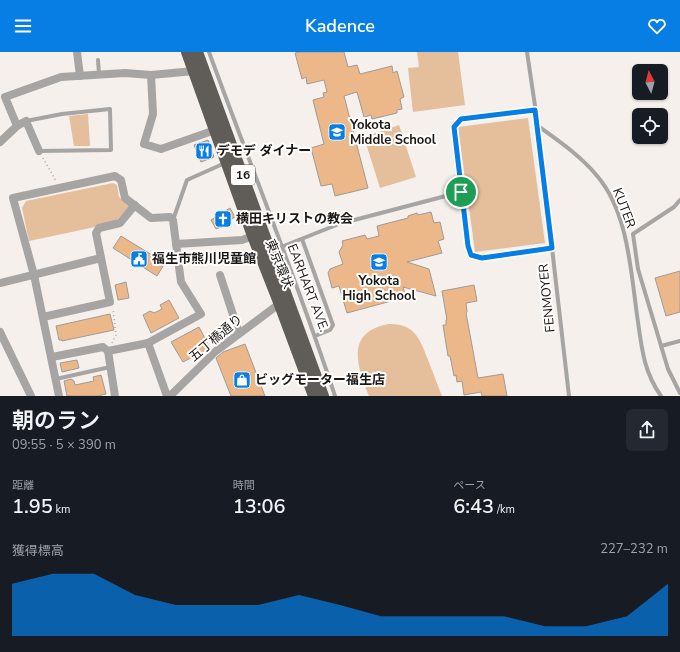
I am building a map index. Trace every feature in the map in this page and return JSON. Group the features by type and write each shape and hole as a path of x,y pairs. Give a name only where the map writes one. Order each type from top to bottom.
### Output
{"highway":[{"name":"東京環状","path":"187,52 253,236 284,300 324,396"},
{"name":"東京環状","path":"197,52 284,300 314,396"}],"street":[{"path":"77,52 80,76"},
{"path":"17,126 5,97 61,77 125,73 151,75 194,71"},
{"path":"151,75 153,114 144,144 161,149 215,130"},
{"path":"0,142 17,126 26,121 39,151"},
{"path":"59,396 34,275 13,198 115,176 121,180 125,198 151,218 170,217 173,220 181,282 201,314 148,342 108,351"},
{"path":"43,317 110,302 96,233 99,228 120,223 135,205"},
{"path":"176,244 242,240 253,236"},
{"path":"0,283 101,258"},
{"path":"220,275 239,333"},
{"name":"五丁橋通り","path":"169,396 216,351 284,300"},
{"path":"0,332 31,396"},
{"path":"148,342 169,396"},
{"path":"52,357 103,347 108,351 115,396"}],"lane":[{"name":"EARHART AVE.","path":"209,52 281,247 316,336 335,396"},
{"path":"527,52 538,126"},
{"path":"98,60 99,74"},
{"path":"26,121 62,114 110,110 111,150 39,151"},
{"path":"535,110 461,119 454,127 461,192 468,246 471,255 482,258 552,248"},
{"name":"FENMOYER","path":"538,126 568,396"},
{"name":"KUTER","path":"538,126 583,160 599,177 610,194 619,215 626,242 645,366 653,385 661,396"},
{"path":"173,220 187,180 227,162"},
{"path":"281,247 339,224 461,192"},
{"path":"680,200 674,207 633,234 638,270 668,369 680,393"},
{"path":"302,238 333,326 330,330 316,336"},
{"path":"661,346 680,341"},
{"path":"56,378 111,367"}],"path":[{"path":"39,151 59,187"},
{"path":"108,351 116,335 116,324 110,302"}],"shaded area":[{"path":"417,52 458,52 465,105 413,112 408,68 419,67"},
{"path":"88,114 90,146 74,146 69,116"},
{"path":"528,118 545,243 475,252 458,127"},
{"path":"399,125 416,177 380,188 364,137"},
{"path":"113,183 117,185 119,197 130,206 114,223 29,241 22,208 26,201"},
{"path":"388,324 404,326 415,333 422,345 442,396 369,396 361,374 359,363 358,352 360,343 365,335 374,328"}],"building":[{"name":"Yokota Middle School","path":"344,52 348,67 357,65 360,74 392,66 393,73 397,71 404,97 400,99 402,109 397,110 397,113 372,119 371,115 364,117 357,92 344,96 368,188 335,196 332,184 321,186 311,148 324,144 313,100 324,97 323,93 327,92 324,80 307,84 306,77 302,79 295,53"},
{"path":"208,140 214,157 201,162 194,145"},
{"name":"横田キリストの教会","path":"230,208 235,217 228,221 229,224 216,229 211,220"},
{"name":"Yokota High School","path":"431,212 434,223 440,222 444,239 438,241 442,253 407,262 429,269 436,296 403,287 406,297 347,313 339,286 332,288 328,273 330,269 343,264 339,252 343,245 342,241 365,235 367,239 379,236 377,226 408,218 408,216 417,213 418,215"},
{"path":"121,236 165,263 157,276 113,248"},
{"path":"680,271 680,312 666,316 655,278"},
{"path":"126,282 129,298 118,300 115,285"},
{"path":"474,285 477,301 466,303 466,313 478,378 503,374 507,396 482,396 481,392 464,395 462,381 457,382 456,375 454,376 450,356 448,356 443,325 446,325 447,320 442,291"},
{"path":"169,300 179,318 151,333 143,315 150,311 154,313 162,309 160,305"},
{"path":"110,314 114,330 62,341 59,340 56,326"},
{"path":"199,327 210,348 183,362 171,342"},
{"path":"245,344 265,396 231,396 216,358 223,352"},
{"path":"77,360 79,368 62,372 60,363"},
{"path":"101,375 106,394 98,396 67,396 64,381 71,379 74,381 75,385 94,381 93,377"}],"place":[{"name":"Yokota Middle School","path":"337,132"},
{"name":"デモデ ダイナー","path":"204,151"},
{"name":"横田キリストの教会","path":"223,219"},
{"name":"福生市熊川児童館","path":"139,259"},
{"name":"Yokota High School","path":"379,262"},
{"name":"ビッグモーター福生店","path":"242,380"}],"route":[{"path":"535,110 552,248 482,258 471,255 468,246 461,192 454,139 454,127 461,119 535,110"}]}
